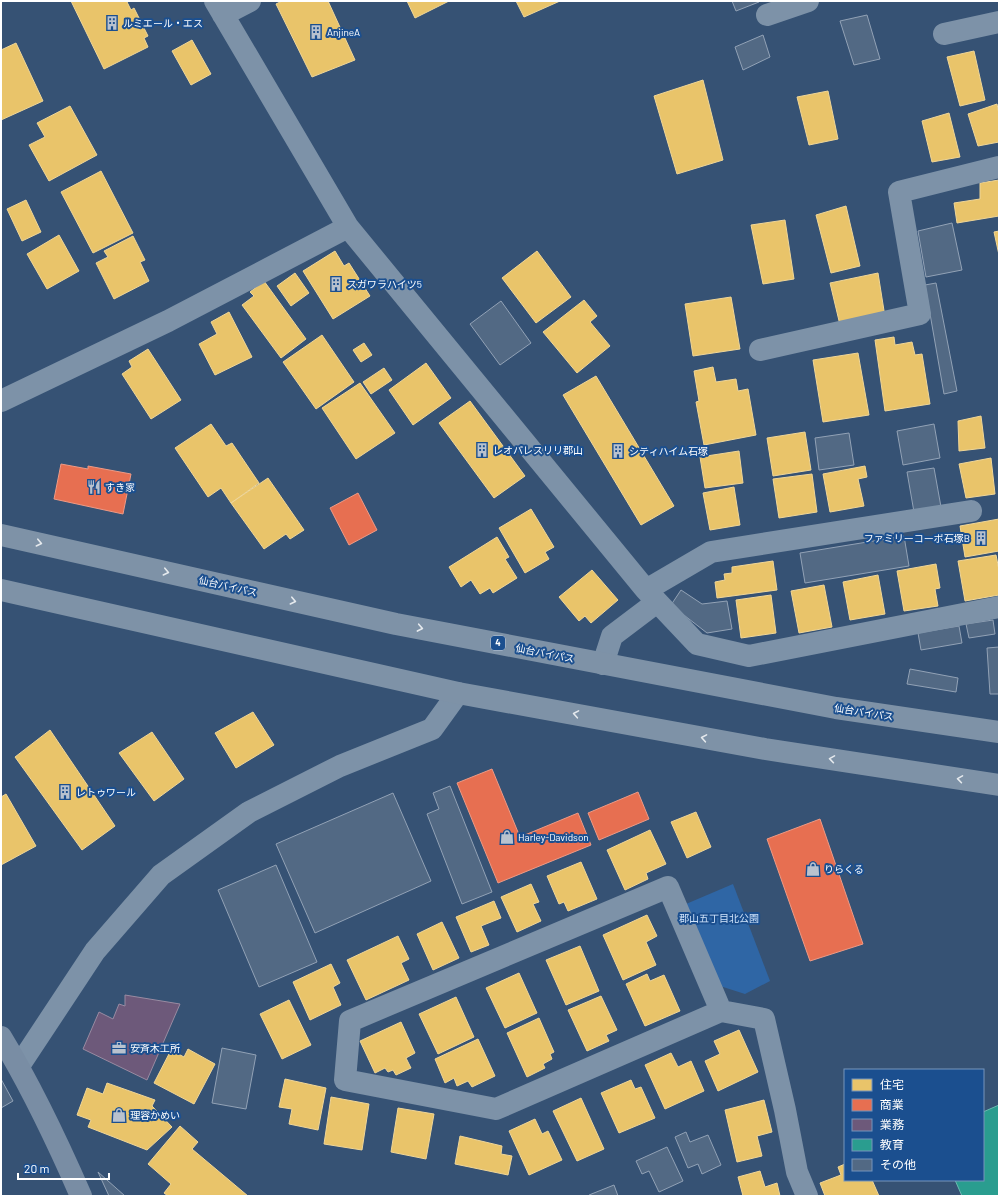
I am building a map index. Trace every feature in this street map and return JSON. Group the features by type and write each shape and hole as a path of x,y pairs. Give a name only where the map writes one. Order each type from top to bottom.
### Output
{"highway":[{"name":"仙台バイパス","path":"1,534 396,624 836,708 999,732"},
{"path":"1,590 458,693 765,749 999,784"}],"street":[{"path":"250,1 219,8 348,227 651,596 696,644 749,656 999,607"},
{"path":"767,15 808,1"},
{"path":"944,34 999,22"},
{"path":"760,350 920,314 899,192 999,167"},
{"path":"1,401 168,321 348,227"},
{"path":"602,664 612,636 651,596 711,552 971,511"},
{"path":"19,1066 95,951 161,875 249,812 340,766 432,728 458,693"},
{"path":"721,1010 668,887 350,1022 345,1080 496,1109 721,1010 764,1019 785,1110 797,1172 807,1196"},
{"path":"1,1037 19,1066 50,1126 80,1196"}],"green space":[{"name":"郡山五丁目北公園","path":"733,884 770,981 745,994 720,986 686,904"}],"building: 住宅":[{"name":"ルミエール・エス","path":"71,1 130,1 127,2 131,10 134,8 148,36 144,38 148,47 104,69"},
{"name":"AnjineA","path":"282,1 328,1 355,60 312,77 276,4"},
{"path":"407,1 449,1 415,18"},
{"path":"516,1 560,1 524,17"},
{"path":"192,40 211,74 191,85 172,51"},
{"path":"16,43 43,101 1,120 1,50"},
{"path":"974,51 985,100 960,106 947,57"},
{"path":"703,80 723,160 677,174 654,96"},
{"path":"828,91 838,139 809,145 797,97"},
{"path":"997,104 999,114 999,142 978,146 968,114"},
{"path":"70,106 97,155 49,181 29,145 45,137 37,123"},
{"path":"949,113 960,157 932,162 922,121"},
{"path":"101,171 133,233 93,253 61,192"},
{"path":"999,180 999,216 957,223 954,203 980,199 980,183"},
{"path":"26,200 41,232 22,241 7,209"},
{"path":"846,206 860,266 831,273 816,215"},
{"path":"785,220 794,279 763,284 751,225"},
{"path":"999,231 999,255 994,232"},
{"path":"59,235 79,271 47,289 27,254"},
{"path":"133,236 145,260 140,262 149,281 114,299 96,263 108,257 104,251"},
{"name":"スガワラハイツ5","path":"335,251 344,266 349,263 370,296 333,319 303,271"},
{"path":"537,251 571,297 536,323 502,278"},
{"path":"295,273 309,293 291,306 277,286"},
{"path":"878,273 885,317 840,325 830,283"},
{"path":"264,281 306,339 281,358 242,305 254,296 250,292"},
{"path":"731,297 740,349 693,356 685,304"},
{"path":"584,300 597,316 590,322 610,346 577,373 543,332"},
{"path":"229,312 252,357 215,375 199,344 217,334 211,322"},
{"path":"322,335 354,382 316,409 283,362"},
{"path":"894,337 895,345 912,342 915,355 922,354 930,404 885,411 875,340"},
{"path":"364,343 372,355 361,362 353,350"},
{"path":"148,349 181,400 151,419 122,374 132,367 129,361"},
{"path":"858,353 869,415 823,422 813,360"},
{"path":"426,363 451,398 413,425 389,390"},
{"path":"713,367 716,382 736,379 738,391 748,389 756,435 704,445 696,402 699,401 694,371"},
{"path":"384,368 392,380 371,394 363,382"},
{"name":"シティハイム石塚","path":"596,376 674,506 641,525 563,395"},
{"path":"360,383 395,433 356,459 322,408"},
{"name":"レオパレスリリ郡山","path":"470,401 525,476 494,498 439,423"},
{"path":"981,416 985,448 959,451 958,421"},
{"path":"211,424 226,446 232,443 259,483 231,503 221,488 208,497 175,448"},
{"path":"805,432 811,470 773,476 767,438"},
{"path":"739,451 743,483 705,488 700,457"},
{"path":"991,458 995,494 966,498 959,464"},
{"path":"865,466 867,477 858,479 864,506 830,512 823,474"},
{"path":"812,474 817,512 779,518 773,479"},
{"path":"268,478 304,530 290,539 286,534 264,549 231,503"},
{"path":"734,487 740,525 710,530 703,493"},
{"path":"531,509 554,547 545,552 549,559 525,573 499,528"},
{"name":"ファミリーコーポ石塚B","path":"999,519 999,551 965,557 960,526"},
{"path":"497,537 509,557 505,559 517,578 493,593 490,588 480,594 471,580 461,587 449,567"},
{"path":"996,555 999,570 999,595 965,601 958,561"},
{"path":"773,561 777,590 717,598 715,582 725,580 724,574 732,573 732,567"},
{"path":"936,564 940,588 935,589 938,606 904,611 897,571"},
{"path":"592,570 618,600 591,623 585,616 579,621 559,597"},
{"path":"878,575 885,614 850,620 843,582"},
{"path":"824,585 832,627 799,633 791,591"},
{"path":"771,595 776,633 741,638 736,600"},
{"path":"253,712 274,745 236,768 215,733"},
{"name":"レトゥワール","path":"50,730 115,826 82,850 15,757"},
{"path":"152,732 184,779 154,801 119,753"},
{"path":"6,794 36,846 1,865 1,797"},
{"path":"696,812 711,847 687,858 671,822"},
{"path":"650,830 666,864 646,873 648,879 625,890 607,850"},
{"path":"581,862 597,899 568,911 564,902 559,904 547,876"},
{"path":"531,884 539,902 533,904 541,921 517,932 501,897"},
{"path":"494,901 501,918 481,926 489,945 471,952 456,917"},
{"path":"647,915 657,936 646,942 656,965 623,980 603,935"},
{"path":"442,922 459,958 433,970 417,934"},
{"path":"398,936 409,959 401,963 409,980 366,1000 347,960"},
{"path":"580,946 599,991 566,1005 546,960"},
{"path":"331,964 340,983 333,987 341,1005 310,1020 293,982"},
{"path":"519,973 537,1013 505,1028 486,988"},
{"path":"647,974 650,981 664,975 680,1011 645,1026 626,984"},
{"path":"601,996 617,1030 606,1035 609,1041 587,1051 568,1010"},
{"path":"456,997 474,1037 438,1054 419,1014"},
{"path":"289,1000 311,1045 282,1059 260,1014"},
{"path":"539,1018 554,1052 550,1054 552,1059 543,1064 545,1068 527,1077 507,1033"},
{"path":"401,1022 415,1053 406,1058 411,1068 396,1075 393,1070 388,1072 385,1068 375,1073 360,1041"},
{"path":"739,1030 758,1072 718,1091 705,1061 720,1054 714,1041"},
{"path":"478,1039 495,1076 472,1087 468,1081 457,1086 454,1078 445,1083 435,1059"},
{"path":"188,1049 215,1064 194,1104 154,1083 171,1050 184,1057"},
{"path":"671,1053 678,1067 691,1061 704,1091 665,1109 645,1065"},
{"path":"285,1079 326,1088 318,1130 289,1124 292,1109 279,1107"},
{"path":"631,1080 635,1089 641,1087 655,1118 619,1133 601,1093"},
{"path":"107,1083 155,1100 152,1106 172,1127 147,1150 88,1127 91,1120 77,1115 87,1088 103,1094"},
{"path":"331,1097 369,1104 362,1150 324,1144"},
{"path":"581,1098 604,1149 577,1161 553,1111"},
{"path":"764,1100 772,1132 757,1136 762,1156 737,1162 725,1110"},
{"path":"398,1108 434,1114 426,1159 391,1152"},
{"path":"535,1119 542,1134 548,1131 562,1160 529,1175 509,1131"},
{"path":"180,1126 198,1142 192,1149 248,1196 168,1196 164,1193 171,1184 148,1164"},
{"path":"460,1136 502,1146 501,1154 512,1156 508,1175 455,1164"},
{"path":"844,1164 844,1181 872,1181 879,1196 825,1196 820,1183 841,1175 838,1167"},
{"path":"760,1171 765,1187 777,1183 780,1196 743,1196 738,1177"}],"building: 商業":[{"path":"61,464 88,469 88,466 131,474 123,514 54,499"},
{"path":"358,493 377,530 349,545 330,508"},
{"path":"492,769 520,837 578,813 591,845 498,883 457,783"},
{"path":"638,792 649,819 599,840 588,813"},
{"path":"820,819 863,944 810,961 767,839"}],"building: 業務":[{"path":"125,995 180,1004 147,1080 83,1049 99,1012 113,1019 119,1004 125,1006"}],"building: 教育":[{"path":"999,1105 999,1196 962,1196 955,1181 984,1181 984,1112"}],"building: その他":[{"path":"732,1 759,1 759,2 736,11"},
{"path":"867,15 880,59 854,65 840,21"},
{"path":"763,35 770,57 743,70 735,47"},
{"path":"952,223 962,270 926,277 918,231"},
{"path":"936,283 957,391 944,394 925,285"},
{"path":"501,301 531,343 500,365 470,324"},
{"path":"934,424 940,458 903,465 897,431"},
{"path":"849,433 854,465 819,470 815,438"},
{"path":"934,468 941,507 914,512 907,472"},
{"path":"904,536 909,566 805,583 800,553"},
{"path":"681,590 702,604 727,601 732,629 707,633 671,605"},
{"path":"993,620 995,634 969,638 966,624"},
{"path":"959,626 962,643 921,650 918,633"},
{"path":"999,647 999,694 990,694 987,648"},
{"path":"910,669 958,678 956,692 907,684"},
{"path":"450,786 492,892 462,904 427,814 439,809 433,793"},
{"path":"393,793 431,881 315,933 276,844"},
{"path":"276,865 317,962 259,987 218,890"},
{"path":"222,1048 256,1055 246,1109 212,1103"},
{"path":"1,1079 13,1101 1,1108"},
{"path":"686,1132 690,1142 708,1135 721,1165 702,1174 698,1164 688,1168 675,1137"},
{"path":"667,1147 683,1181 659,1192 649,1171 642,1174 636,1161"},
{"path":"98,1172 125,1196 109,1196"},
{"path":"614,1185 618,1196 589,1196 589,1195"}],"place":[{"name":"ルミエール・エス","path":"112,23"},
{"name":"AnjineA","path":"316,32"},
{"name":"スガワラハイツ5","path":"336,284"},
{"name":"レオパレスリリ郡山","path":"482,450"},
{"name":"シティハイム石塚","path":"618,451"},
{"name":"すき家","path":"94,487"},
{"name":"ファミリーコーポ石塚B","path":"981,538"},
{"name":"レトゥワール","path":"65,792"},
{"name":"Harley-Davidson","path":"507,837"},
{"name":"りらくる","path":"813,869"},
{"name":"安斉木工所","path":"119,1048"},
{"name":"理容かめい","path":"119,1115"}]}
